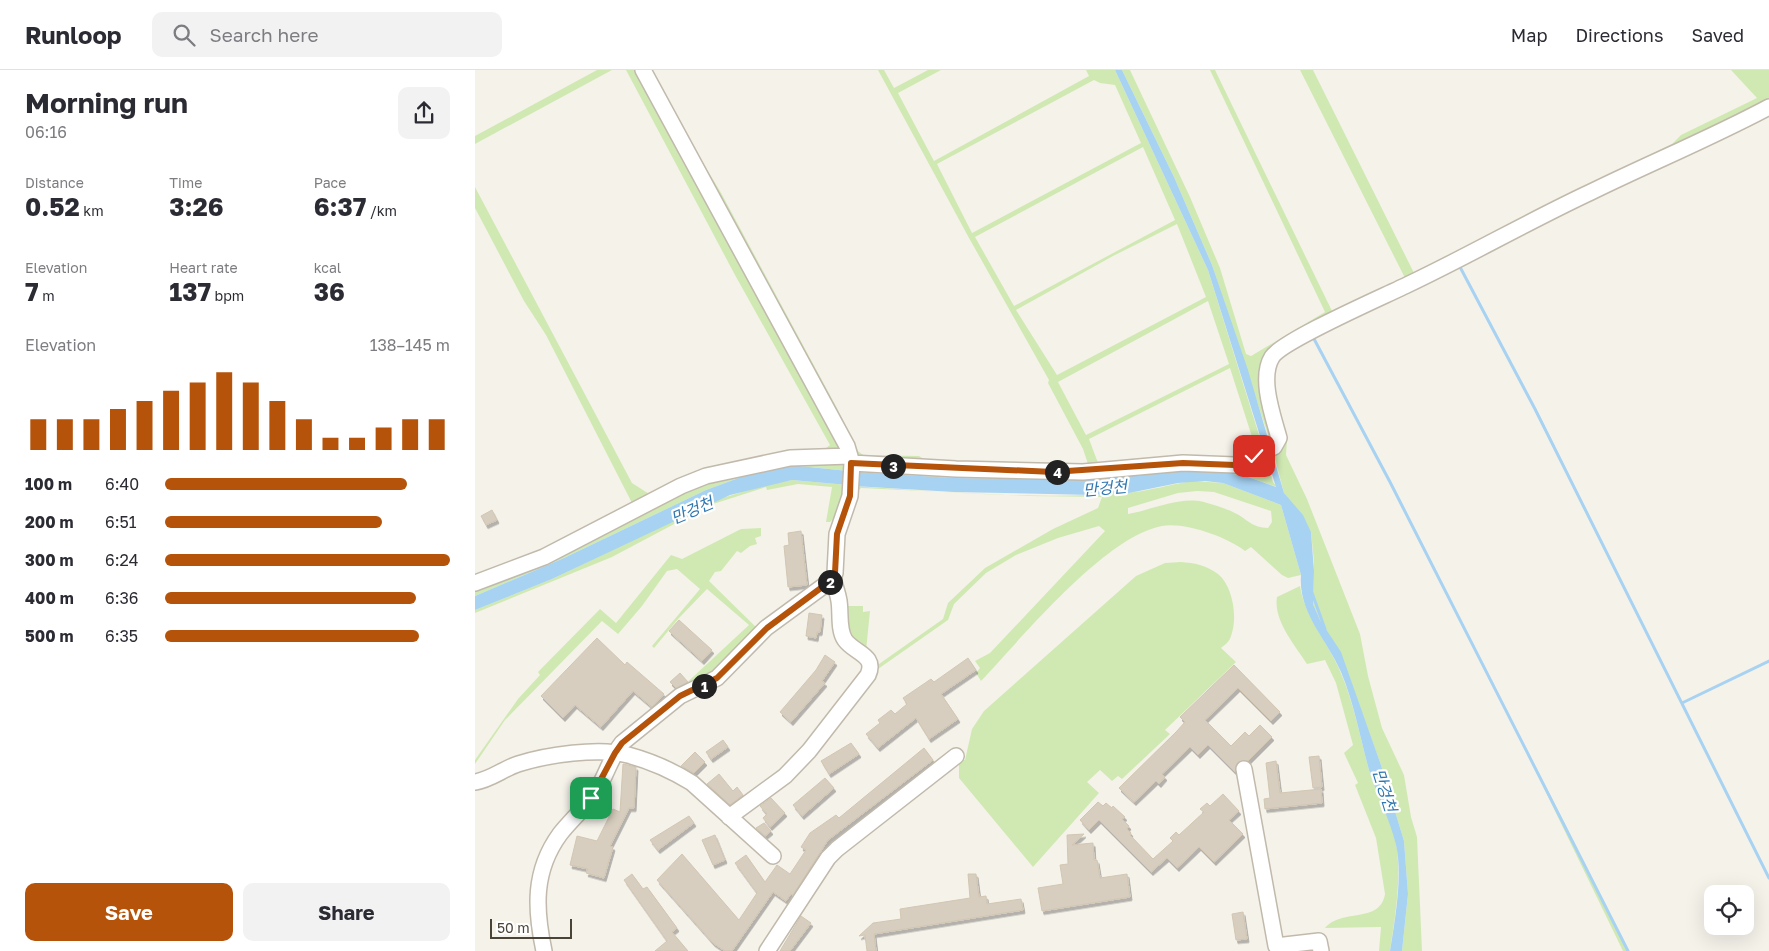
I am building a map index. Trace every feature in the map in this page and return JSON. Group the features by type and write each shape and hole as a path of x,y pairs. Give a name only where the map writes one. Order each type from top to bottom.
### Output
{"street":[{"path":"544,951 537,912 540,881 559,836 598,789 615,753 622,743 680,696 717,678 767,628 833,579 837,534 850,496 851,463 847,446 643,70"},
{"path":"475,583 544,557 681,486 706,476 790,458 956,469 1083,472 1183,463 1235,465 1247,462 1268,449 1279,438 1269,403 1267,375 1268,365 1276,352 1306,334 1447,266 1489,242 1591,191 1719,134 1769,107"},
{"path":"729,817 785,776 809,751 868,675 871,665 869,659 848,643 842,633 839,599 833,579"},
{"path":"475,782 513,766 554,755 627,754 678,774 692,783 773,856"},
{"path":"767,951 828,858 956,756"},
{"path":"1244,769 1276,946 1319,941 1321,951"}],"green space":[{"path":"597,70 612,70 475,144 475,136"},
{"path":"626,70 637,70 843,449 822,451 830,445 735,275"},
{"path":"878,70 884,70 894,88 928,70 941,70 898,93 934,161 1089,76 1086,70 1115,70 1208,270 1263,448 1246,460 1091,469 857,461 677,120 720,191 838,410 858,451 863,455 919,456 924,459 985,464 1088,464 1083,449 1048,383 1049,380","holes":["1094,80 1100,83 1115,85 1141,143 972,233 937,164","1143,147 1175,220 1014,306 975,237","1177,224 1206,297 1057,375 1016,310 1113,256","1208,301 1229,364 1086,435 1058,382","1230,368 1253,440 1253,450 1238,459 1098,463 1089,439"]},
{"path":"1122,70 1130,70 1190,197 1220,268 1246,354 1251,356 1325,312 1210,70 1215,70 1332,311 1405,278 1300,70 1313,70 1414,273 1438,265 1627,169 1627,166 1672,144 1681,135 1757,98 1731,70 1769,70 1769,106 1269,356 1273,424 1271,444 1212,265 1174,177"},
{"path":"475,187 632,483 654,497 612,520 493,571 553,545 632,503 546,335 524,301 475,208"},
{"path":"1274,383 1287,440 1286,455 1307,499 1360,634 1368,676 1382,728 1404,775 1411,817 1417,837 1422,951 1402,951 1408,894 1404,841 1381,765 1340,652 1320,620 1313,604 1314,562 1311,532 1284,493 1273,451"},
{"path":"1265,454 1273,482 1277,487 1248,477 1187,470 1073,480 954,478 855,472 855,468 1242,470 1251,472 1254,471 1254,463"},
{"path":"845,461 848,471 791,465 744,476 706,490 564,558 475,596 475,585 655,500 759,465"},
{"path":"792,480 848,485 836,516 830,522 826,522 832,487 798,484 767,490 766,487 710,505 612,557 475,613 475,610 552,579 716,500 765,485"},
{"path":"1194,481 1223,483 1281,505 1301,575 1288,578 1282,575 1251,547 1245,551 1217,536 1194,528 1171,525 1162,526 1139,534 1115,549 1090,569 1041,616 981,681 976,673 980,668 975,661 990,653 1105,531 1099,526 1058,538 1016,555 986,573 954,604 948,620 878,669 849,641 841,606 863,606 863,612 870,611 866,651 879,664 943,619 948,603 985,568 1053,529 1098,508 1102,497 1001,495 1093,495 1135,492","holes":["1214,492 1271,511 1272,522 1268,528 1258,526 1229,510 1195,501 1175,502 1128,514 1128,508 1178,493"]},
{"path":"854,486 888,488 945,492 861,488 858,491"},
{"path":"761,528 761,536 755,538 757,544 750,546 741,553 737,551 721,571 715,572 709,581 759,630 719,671 680,689 749,625 707,589 654,648 652,646 700,589 677,569 667,571 642,606 618,634 602,621 505,720 475,764 475,760 518,699 540,675 538,672 600,609 616,623 671,555 682,559 741,529"},
{"path":"1181,562 1209,568 1223,579 1227,586 1233,603 1234,620 1230,638 1221,648 1236,662 1165,730 1170,734 1122,779 1118,776 1112,781 1100,770 1087,782 1099,793 1033,867 959,778 959,759 965,760 972,729 984,711 1136,576 1165,563"},
{"path":"1300,586 1307,609 1335,660 1345,683 1369,770 1395,839 1398,862 1398,887 1390,951 1379,951 1381,927 1325,928 1341,918 1368,913 1376,909 1382,903 1385,894 1376,838 1355,785 1358,783 1344,753 1353,745 1336,683 1325,660 1307,664 1286,632 1278,614 1277,597"},
{"path":"1537,774 1627,951 1623,951"}],"water":[{"path":"1115,70 1122,70 1174,177 1212,265 1248,370 1284,493 1303,515 1311,532 1314,571 1313,604 1320,620 1341,652 1381,765 1404,841 1408,894 1402,951 1390,951 1396,912 1399,870 1396,845 1369,770 1346,684 1304,602 1301,589 1301,575 1281,505 1223,483 1205,481 1178,483 1129,493 1094,495 954,492 854,486 855,472 954,478 1073,480 1187,470 1217,471 1248,477 1276,487 1208,270"},
{"path":"790,465 848,471 848,485 792,480 730,495 552,579 475,610 475,596 564,558 706,490 744,476"}],"building":[{"path":"492,510 497,520 486,525 481,516"},
{"path":"801,531 807,585 788,587 784,546 789,545 788,533"},
{"path":"809,613 822,615 820,632 817,632 816,638 806,636"},
{"path":"679,620 712,650 702,661 669,631"},
{"path":"597,638 625,665 627,662 664,694 652,707 633,691 601,727 575,705 563,718 541,696"},
{"path":"825,655 835,662 822,681 825,683 791,722 780,712 816,670"},
{"path":"968,658 976,670 941,694 958,719 929,739 916,718 878,748 866,734 880,723 878,720 891,710 895,714 907,704 903,698 931,679 934,682"},
{"path":"1234,665 1280,712 1271,721 1238,688 1205,720 1231,746 1245,732 1249,736 1260,725 1272,737 1248,761 1238,762 1235,772 1208,745 1198,755 1190,747 1162,774 1165,777 1159,784 1156,781 1134,802 1119,788 1185,722 1180,717"},
{"path":"680,673 688,682 676,688 670,682"},
{"path":"723,740 728,747 711,759 706,752"},
{"path":"851,743 859,754 829,774 821,761"},
{"path":"924,748 933,760 828,840 793,895 791,894 786,901 773,892 732,951 725,951 713,943 657,880 682,854 739,920 757,893 735,863 746,855 765,882 777,865 790,874 806,850 801,847 810,833 836,815 839,818"},
{"path":"695,752 705,762 694,773 681,766"},
{"path":"1319,756 1322,787 1313,788 1309,757"},
{"path":"1276,761 1280,793 1321,789 1322,803 1265,809 1264,799 1270,798 1266,763"},
{"path":"623,764 636,767 634,808 629,808 610,846 613,847 604,878 586,873 588,869 570,865 577,836 597,841 613,809 620,812"},
{"path":"719,774 733,791 737,787 743,795 730,805 707,784"},
{"path":"825,778 834,788 802,816 793,805"},
{"path":"1223,794 1239,811 1229,820 1243,834 1214,862 1199,847 1177,868 1167,858 1151,872 1099,820 1089,830 1080,820 1098,802 1103,806 1106,803 1112,808 1113,806 1125,817 1122,819 1129,826 1127,829 1131,833 1130,835 1153,859 1173,841 1170,838 1176,832 1179,835 1204,812 1200,809 1207,803 1210,806"},
{"path":"771,798 785,813 770,827 763,818 767,814 760,806"},
{"path":"689,816 694,823 658,850 650,840"},
{"path":"764,823 771,831 765,836 756,828"},
{"path":"1084,834 1072,845 1093,843 1094,860 1097,860 1100,878 1127,874 1130,897 1042,911 1038,888 1063,884 1060,865 1068,864 1067,835"},
{"path":"715,835 725,860 713,865 702,840"},
{"path":"632,874 643,889 647,887 677,928 672,932 688,951 655,951 667,941 624,880"},
{"path":"968,874 976,874 979,897 986,896 987,904 1021,899 1023,910 874,934 876,951 867,951 865,935 859,936 873,923 901,919 900,909 970,898"},
{"path":"1243,912 1247,939 1236,940 1232,914"},
{"path":"801,916 811,923 790,951 780,951"}],"waterway":[{"path":"1460,267 1535,409 1769,878"},
{"path":"1313,337 1390,482 1628,951"},
{"name":"만겅천","path":"1311,590 1325,629"},
{"path":"1682,703 1769,661"}],"route":[{"path":"591,798 598,789 615,753 622,743 680,696 717,678 767,628 833,579 837,534 850,496 851,463 956,469 1083,472 1183,463 1235,465 1247,462 1254,456"}]}
